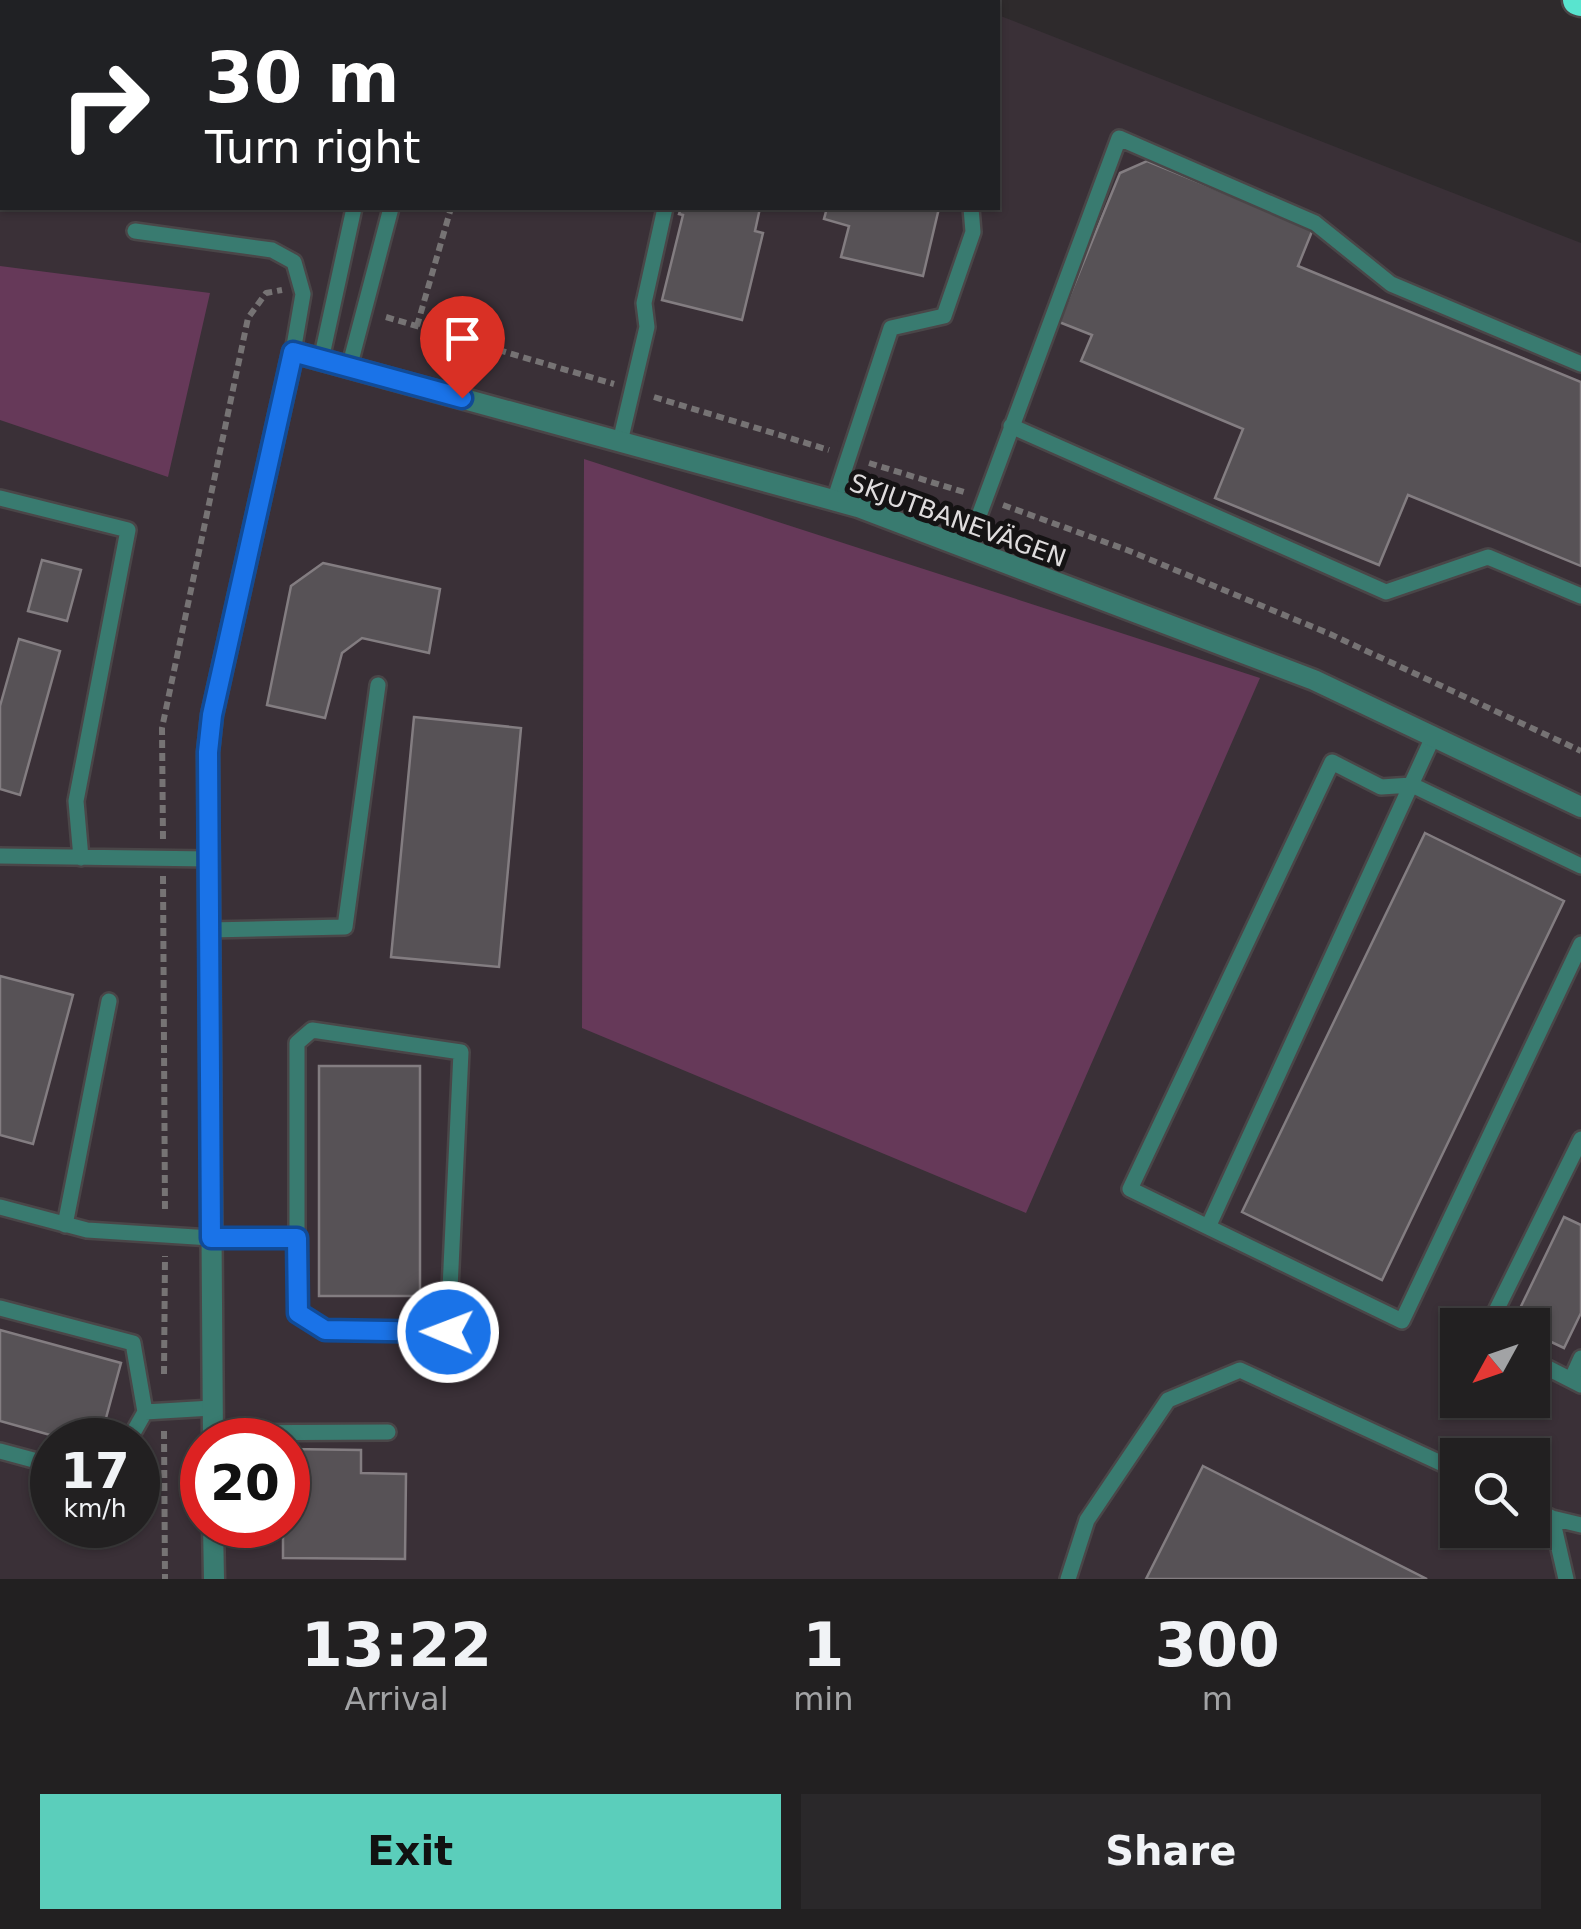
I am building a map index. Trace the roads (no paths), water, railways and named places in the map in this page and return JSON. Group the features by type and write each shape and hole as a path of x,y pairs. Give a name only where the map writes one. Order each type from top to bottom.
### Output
{"street":[{"name":"SKJUTBANEVÄGEN","path":"293,352 834,500 1314,680 1581,807"},
{"path":"212,1418 208,752 212,715 293,352"},
{"path":"213,1548 214,1579"}],"lane":[{"path":"967,548 1119,138 1315,223 1391,284 1581,364"},
{"path":"321,360 354,210"},
{"path":"349,368 390,210"},
{"path":"620,442 647,328 644,304 665,210"},
{"path":"834,500 891,328 944,316 973,232 971,210"},
{"path":"135,231 272,250 294,262 303,294 293,352"},
{"path":"1012,426 1386,592 1488,557 1581,596"},
{"path":"0,498 128,530 76,801 80,858"},
{"path":"210,930 345,928 378,684"},
{"path":"1208,1227 1434,737"},
{"path":"1581,866 1412,785 1381,787 1332,762 1130,1189 1402,1321 1581,944"},
{"path":"0,856 209,858"},
{"path":"65,1225 109,1001"},
{"path":"312,1030 461,1052 448,1332 325,1330 298,1313 297,1238 297,1043 312,1030"},
{"path":"1497,1308 1581,1139"},
{"path":"0,1207 87,1230 211,1238 297,1238"},
{"path":"0,1308 133,1344 145,1412 142,1418"},
{"path":"1550,1369 1576,1382 1581,1358"},
{"path":"1068,1579 1087,1520 1168,1400 1240,1370 1440,1463"},
{"path":"145,1412 212,1408"},
{"path":"310,1434 388,1432"},
{"path":"0,1451 30,1459"},
{"path":"1566,1579 1552,1518 1581,1525"}]}
